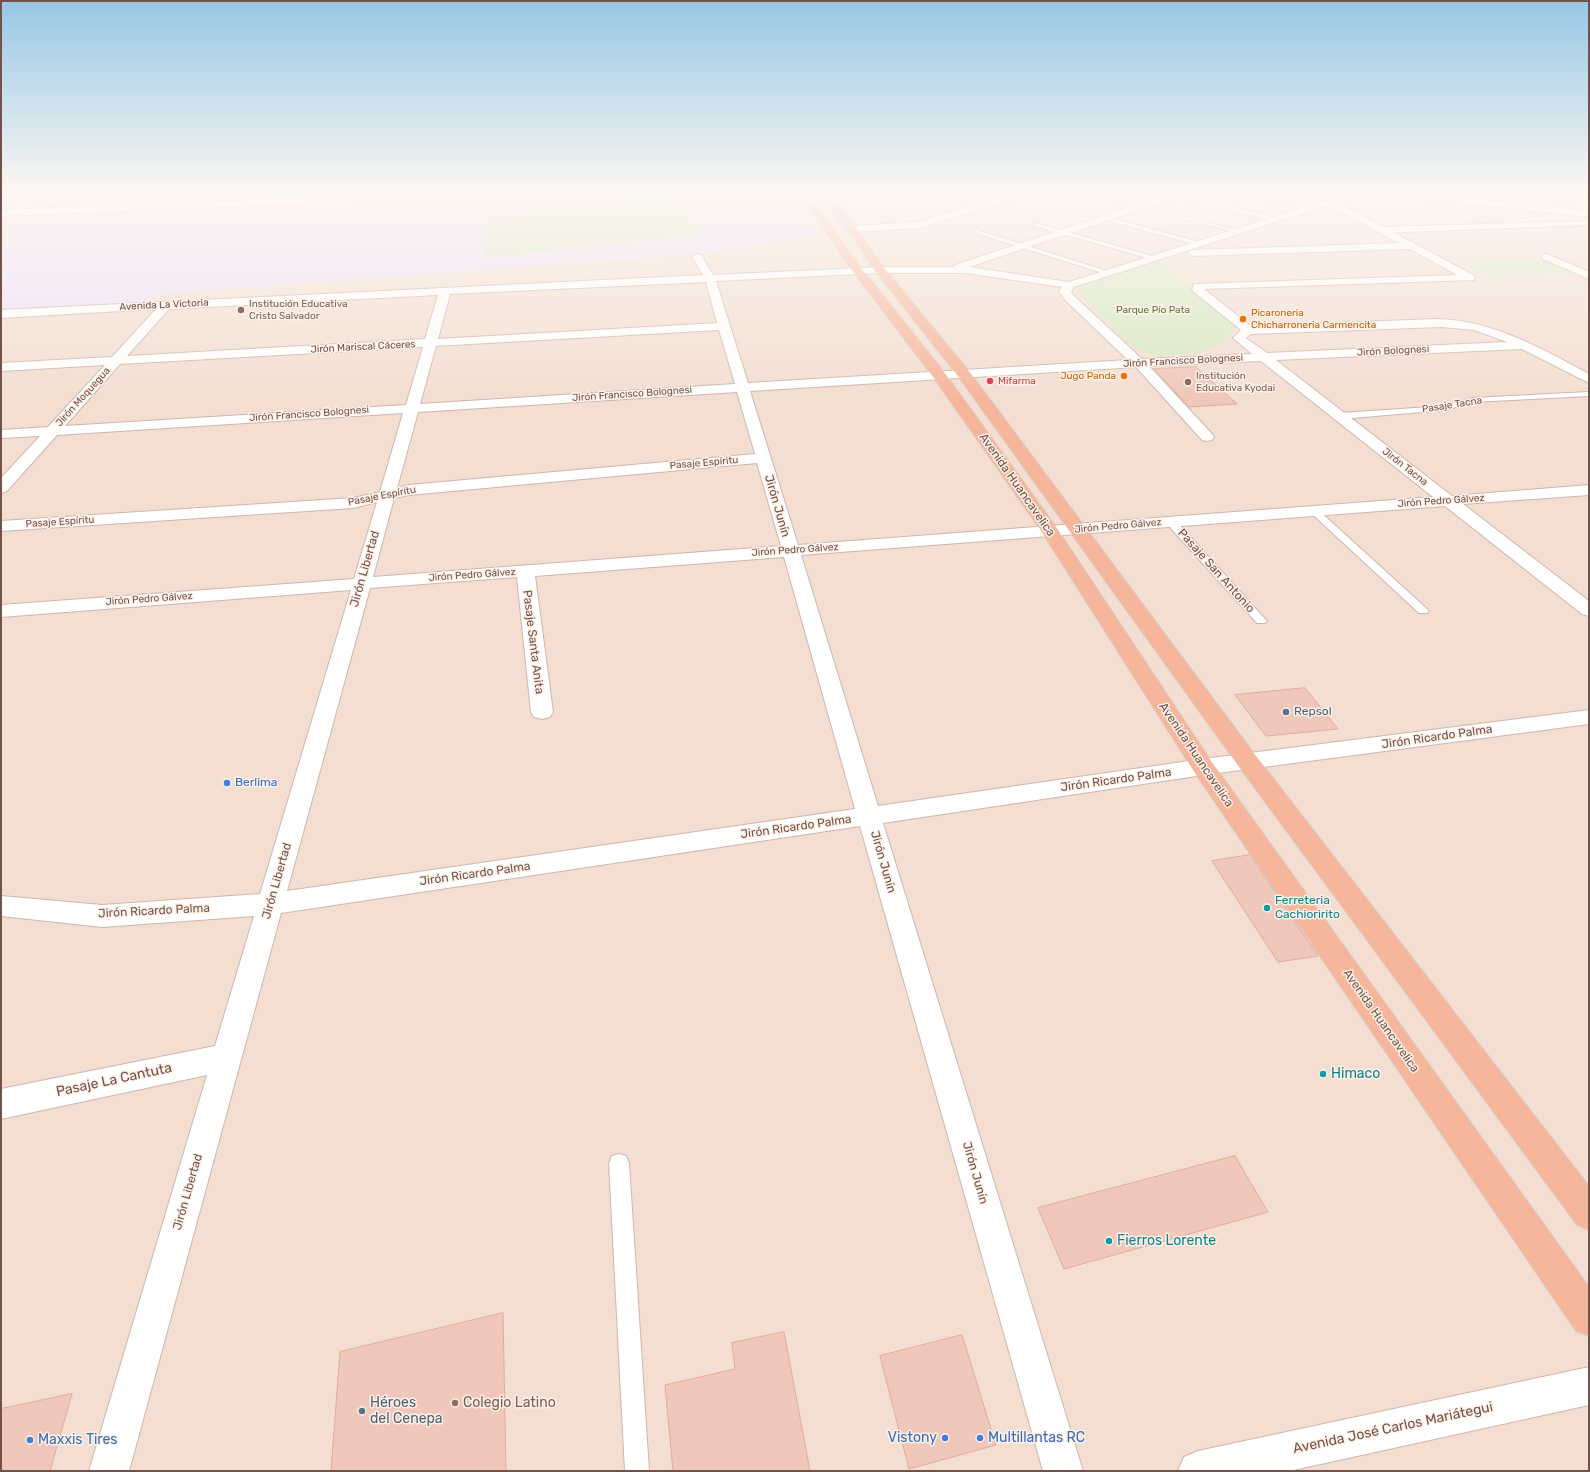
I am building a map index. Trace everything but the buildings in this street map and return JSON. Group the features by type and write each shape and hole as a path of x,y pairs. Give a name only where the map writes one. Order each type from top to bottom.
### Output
{"highway":[{"name":"Avenida Huancavelica","path":"851,262 939,375 1050,532 1203,767 1589,1318"},
{"name":"Avenida Huancavelica","path":"874,262 962,373 1079,529 1248,762 1589,1213"}],"street":[{"name":"Jirón Junín","path":"700,262 710,278 743,387 1062,1471"},
{"path":"952,269 974,262"},
{"path":"1142,262 1070,285 1065,291 1068,297 1139,363 1207,437"},
{"name":"Jirón Tacna","path":"1440,262 1470,278 1198,286 1198,288 1244,334 1264,357 1589,610"},
{"path":"1557,262 1589,276"},
{"name":"Avenida La Victoria","path":"1,314 444,290 880,270 952,269 1070,285"},
{"name":"Jirón Libertad","path":"109,1471 444,290"},
{"name":"Jirón Moquegua","path":"1,488 166,305"},
{"path":"1244,334 1448,323 1476,327 1522,345 1589,379"},
{"name":"Jirón Mariscal Cáceres","path":"1,367 724,326"},
{"name":"Jirón Bolognesi","path":"1264,357 1522,345"},
{"name":"Jirón Francisco Bolognesi","path":"1,434 962,373 1264,357"},
{"name":"Pasaje Espíritu","path":"1,526 353,503 409,490 763,458"},
{"name":"Jirón Pedro Gálvez","path":"1,611 1589,490"},
{"name":"Pasaje Santa Anita","path":"525,571 542,712"},
{"name":"Jirón Ricardo Palma","path":"1,906 102,916 270,904 1203,767 1589,717"},
{"name":"Pasaje La Cantuta","path":"1,1104 227,1057"},
{"name":"Avenida José Carlos Mariátegui","path":"1198,1471 1589,1386"}],"lane":[{"path":"1072,262 1108,273"},
{"name":"Pasaje Tacna","path":"1340,416 1446,408 1472,400 1589,394"},
{"path":"1313,510 1423,611"},
{"name":"Pasaje San Antonio","path":"1171,522 1261,621"},
{"path":"619,1164 637,1471"}],"shaded area":[{"path":"1,262 1589,262 1589,1471 1,1471"},
{"path":"1,262 597,262 180,292 154,296 149,301 141,304 1,310"}],"green space":[{"path":"1545,262 1572,274 1489,277 1464,263"},
{"name":"Parque Pío Pata","path":"1158,263 1163,265 1238,324 1221,344 1213,348 1186,354 1159,355 1143,352 1129,344 1077,293 1079,289 1107,277 1138,267"}],"place":[{"name":"Institución Educativa Cristo Salvador","path":"241,310"},
{"name":"Picaroneria Chicharroneria Carmencita","path":"1243,319"},
{"name":"Jugo Panda","path":"1124,376"},
{"name":"Mifarma","path":"990,381"},
{"name":"Institución Educativa Kyodai","path":"1188,382"},
{"name":"Repsol","path":"1286,712"},
{"name":"Berlima","path":"227,783"},
{"name":"Ferreteria Cachioririto","path":"1267,908"},
{"name":"Himaco","path":"1323,1074"},
{"name":"Fierros Lorente","path":"1109,1241"},
{"name":"Colegio Latino","path":"455,1403"},
{"name":"Héroes del Cenepa","path":"362,1411"},
{"name":"Vistony","path":"945,1438"},
{"name":"Multillantas RC","path":"980,1438"},
{"name":"Maxxis Tires","path":"30,1440"}]}
